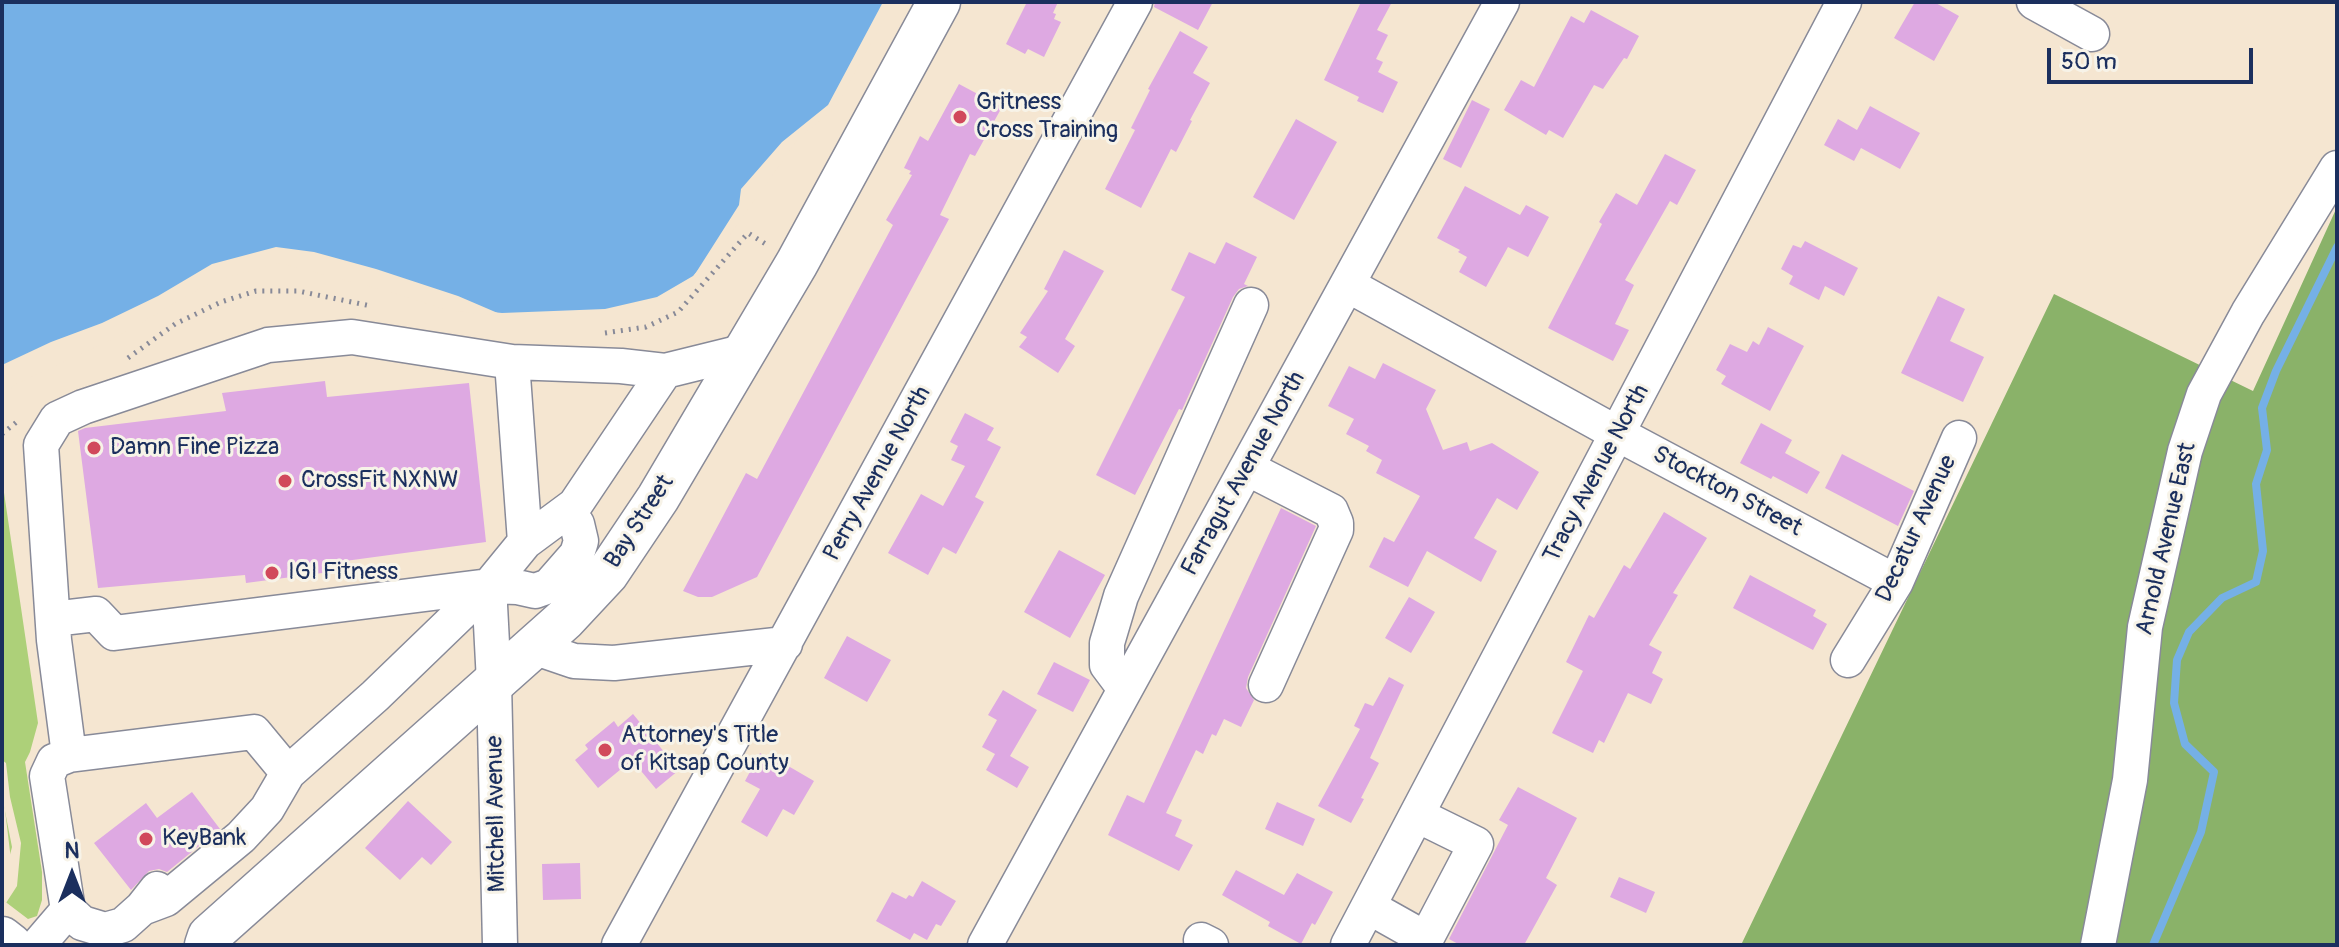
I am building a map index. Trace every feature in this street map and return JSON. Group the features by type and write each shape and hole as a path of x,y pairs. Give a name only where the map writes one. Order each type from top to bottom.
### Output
{"main road":[{"name":"Bay Street","path":"198,942 565,619 607,574 658,498 746,351 939,2"},
{"path":"2,938 11,945"}],"street":[{"name":"Perry Avenue North","path":"619,945 1135,2"},
{"name":"Farragut Avenue North","path":"985,945 1502,2"},
{"name":"Tracy Avenue North","path":"1348,945 1844,2"},
{"path":"2034,2 2092,34"},
{"name":"Arnold Avenue East","path":"2098,945 2130,780 2145,627 2185,451 2204,394 2248,313 2337,168"},
{"name":"Stockton Street","path":"1348,285 1896,582"},
{"path":"1125,689 1107,665 1107,643 1121,596 1251,305"},
{"path":"69,755 53,619 41,445 57,419 83,407 268,345 352,337 512,362 621,366 665,371 746,351"},
{"path":"512,362 525,542"},
{"path":"288,773 254,732 69,755 54,761 47,776 68,910 82,923 105,930 123,925 142,908 160,884 233,828 267,809 288,773 503,586 525,542 575,505 665,371"},
{"name":"Decatur Avenue","path":"1848,660 1896,582 1959,438"},
{"path":"1247,468 1331,511 1336,523 1336,530 1266,685"},
{"path":"53,619 96,614 114,633 503,586"},
{"name":"Mitchell Avenue","path":"500,945 494,682 503,586"},
{"path":"533,647 574,661 614,663 785,644"},
{"path":"1369,907 1426,939 1476,844 1417,815"},
{"path":"38,945 68,910"}],"green space":[{"path":"2337,207 2337,945 1741,945 2054,294 2253,391"},
{"path":"2,479 38,723 25,762 42,872 42,900 37,916 28,919 3,900 14,885 2,785"}],"water":[{"path":"2,2 890,2 832,106 795,136 693,276 657,297 605,309 502,313 452,308 279,259 211,277 14,380 2,392"}],"pier":[{"path":"883,2 894,2 835,108 798,139 714,257 690,282 739,205 741,189 782,142 828,105"},
{"path":"276,247 314,252 376,269 458,296 507,317 447,310 279,263 213,281 113,339 16,384 2,396 2,365 102,323 158,296 212,264"},
{"path":"2,760 6,763 21,843 17,886 6,903 2,898 2,886 12,847 2,796"}],"building":[{"path":"1027,2 1058,2 1053,13 1056,14 1054,19 1061,22 1044,57 1028,49 1025,54 1006,44"},
{"path":"1155,2 1213,2 1198,30 1154,7"},
{"path":"1361,2 1392,2 1377,30 1388,35 1376,59 1383,62 1378,72 1398,82 1383,113 1324,80"},
{"path":"1915,2 1934,2 1959,16 1934,61 1894,38"},
{"path":"1591,10 1639,36 1627,59 1624,58 1603,89 1594,85 1563,138 1549,130 1546,135 1504,110 1521,80 1534,87 1571,16 1584,23"},
{"path":"1180,31 1208,47 1193,73 1210,83 1176,152 1171,149 1141,208 1105,189 1135,130 1131,128 1148,89"},
{"path":"959,84 1002,107 975,156 970,154 940,215 949,219 757,577 712,597 698,597 683,591 746,473 757,479 893,225 886,220 912,175 904,168 920,136 928,141"},
{"path":"1472,100 1490,109 1461,168 1443,159"},
{"path":"1870,106 1920,133 1900,169 1861,148 1854,161 1824,145 1838,119 1857,130"},
{"path":"1296,119 1337,142 1294,220 1253,197"},
{"path":"1665,154 1696,170 1677,205 1670,201 1625,280 1634,285 1615,324 1629,330 1613,361 1548,328 1616,193 1637,205"},
{"path":"1465,186 1520,215 1526,205 1549,217 1528,257 1508,247 1486,287 1459,272 1467,257 1437,238"},
{"path":"1805,241 1858,268 1844,296 1825,286 1819,300 1789,284 1793,276 1781,269 1793,245 1801,248"},
{"path":"1226,242 1257,257 1244,284 1248,286 1239,289 1233,297 1182,410 1179,409 1135,495 1096,475 1185,297 1171,290 1189,252 1215,264"},
{"path":"1064,250 1104,271 1065,339 1075,346 1058,373 1019,347 1027,337 1020,333 1048,291 1044,289"},
{"path":"1938,296 1965,309 1950,341 1984,357 1963,402 1901,373"},
{"path":"1768,327 1804,346 1770,411 1721,384 1726,376 1716,370 1730,344 1747,352 1753,341 1759,345"},
{"path":"1383,363 1436,390 1426,409 1443,450 1467,442 1470,451 1492,443 1539,472 1517,510 1497,498 1474,538 1497,551 1481,582 1427,551 1408,587 1369,567 1384,537 1394,542 1420,496 1376,473 1382,460 1366,451 1369,446 1346,434 1354,419 1328,406 1349,366 1375,379"},
{"path":"325,381 327,397 469,383 486,542 345,561 345,570 246,583 245,575 98,588 78,431 226,411 222,393"},
{"path":"965,413 994,428 987,440 1001,447 975,497 984,502 956,554 943,547 928,575 888,553 921,494 943,506 965,466 951,460 958,446 950,442"},
{"path":"1761,423 1792,440 1785,453 1820,472 1807,494 1740,463"},
{"path":"1842,454 1914,491 1898,526 1825,488"},
{"path":"1281,508 1316,526 1248,677 1246,688 1254,700 1241,727 1224,719 1216,736 1212,734 1203,754 1196,750 1166,813 1182,820 1175,836 1193,845 1179,871 1108,835 1127,795 1144,803"},
{"path":"1664,512 1707,538 1673,593 1678,595 1649,645 1662,652 1652,673 1663,679 1651,704 1628,693 1604,743 1599,740 1593,753 1552,733 1583,671 1566,662 1589,615 1594,618 1624,565 1630,569"},
{"path":"1059,550 1105,575 1070,638 1024,612"},
{"path":"1750,575 1816,610 1813,616 1827,624 1813,650 1733,608"},
{"path":"1409,597 1435,612 1411,653 1385,638"},
{"path":"847,636 891,660 867,702 824,678"},
{"path":"1054,662 1090,680 1073,712 1037,694"},
{"path":"1389,677 1404,685 1370,758 1379,763 1351,823 1318,806 1360,729 1354,726 1365,703 1373,706"},
{"path":"1003,690 1037,710 1010,756 1029,767 1017,788 986,770 995,754 982,747 997,720 988,715"},
{"path":"633,714 679,770 656,789 632,760 598,788 575,760 588,749 585,745 614,721 618,727"},
{"path":"760,753 770,759 771,756 814,781 794,815 783,809 767,837 741,822 760,789 745,781"},
{"path":"1518,787 1577,818 1546,878 1557,885 1524,945 1460,945 1449,939 1508,825 1499,820"},
{"path":"192,792 220,829 167,872 159,869 149,871 131,890 94,843 146,803 157,818"},
{"path":"408,801 452,842 431,865 422,857 400,880 365,848"},
{"path":"1277,802 1315,819 1303,846 1265,829"},
{"path":"580,863 581,899 543,900 542,864"},
{"path":"1236,870 1284,895 1297,873 1333,892 1301,944 1222,895"},
{"path":"1619,877 1655,892 1646,913 1610,897"},
{"path":"922,881 956,901 941,926 936,924 927,940 914,933 910,940 876,921 892,892 906,899 909,895 913,897"}],"waterway":[{"path":"2153,945 2201,832 2214,772 2185,744 2174,703 2177,660 2189,632 2222,598 2256,582 2263,551 2256,484 2267,450 2262,408 2276,371 2337,247"}],"place":[{"name":"Gritness Cross Training","path":"960,117"},
{"name":"Damn Fine Pizza","path":"94,448"},
{"name":"CrossFit NXNW","path":"285,481"},
{"name":"IGI Fitness","path":"272,573"},
{"name":"Attorney's Title of Kitsap County","path":"605,750"},
{"name":"KeyBank","path":"146,839"}]}
